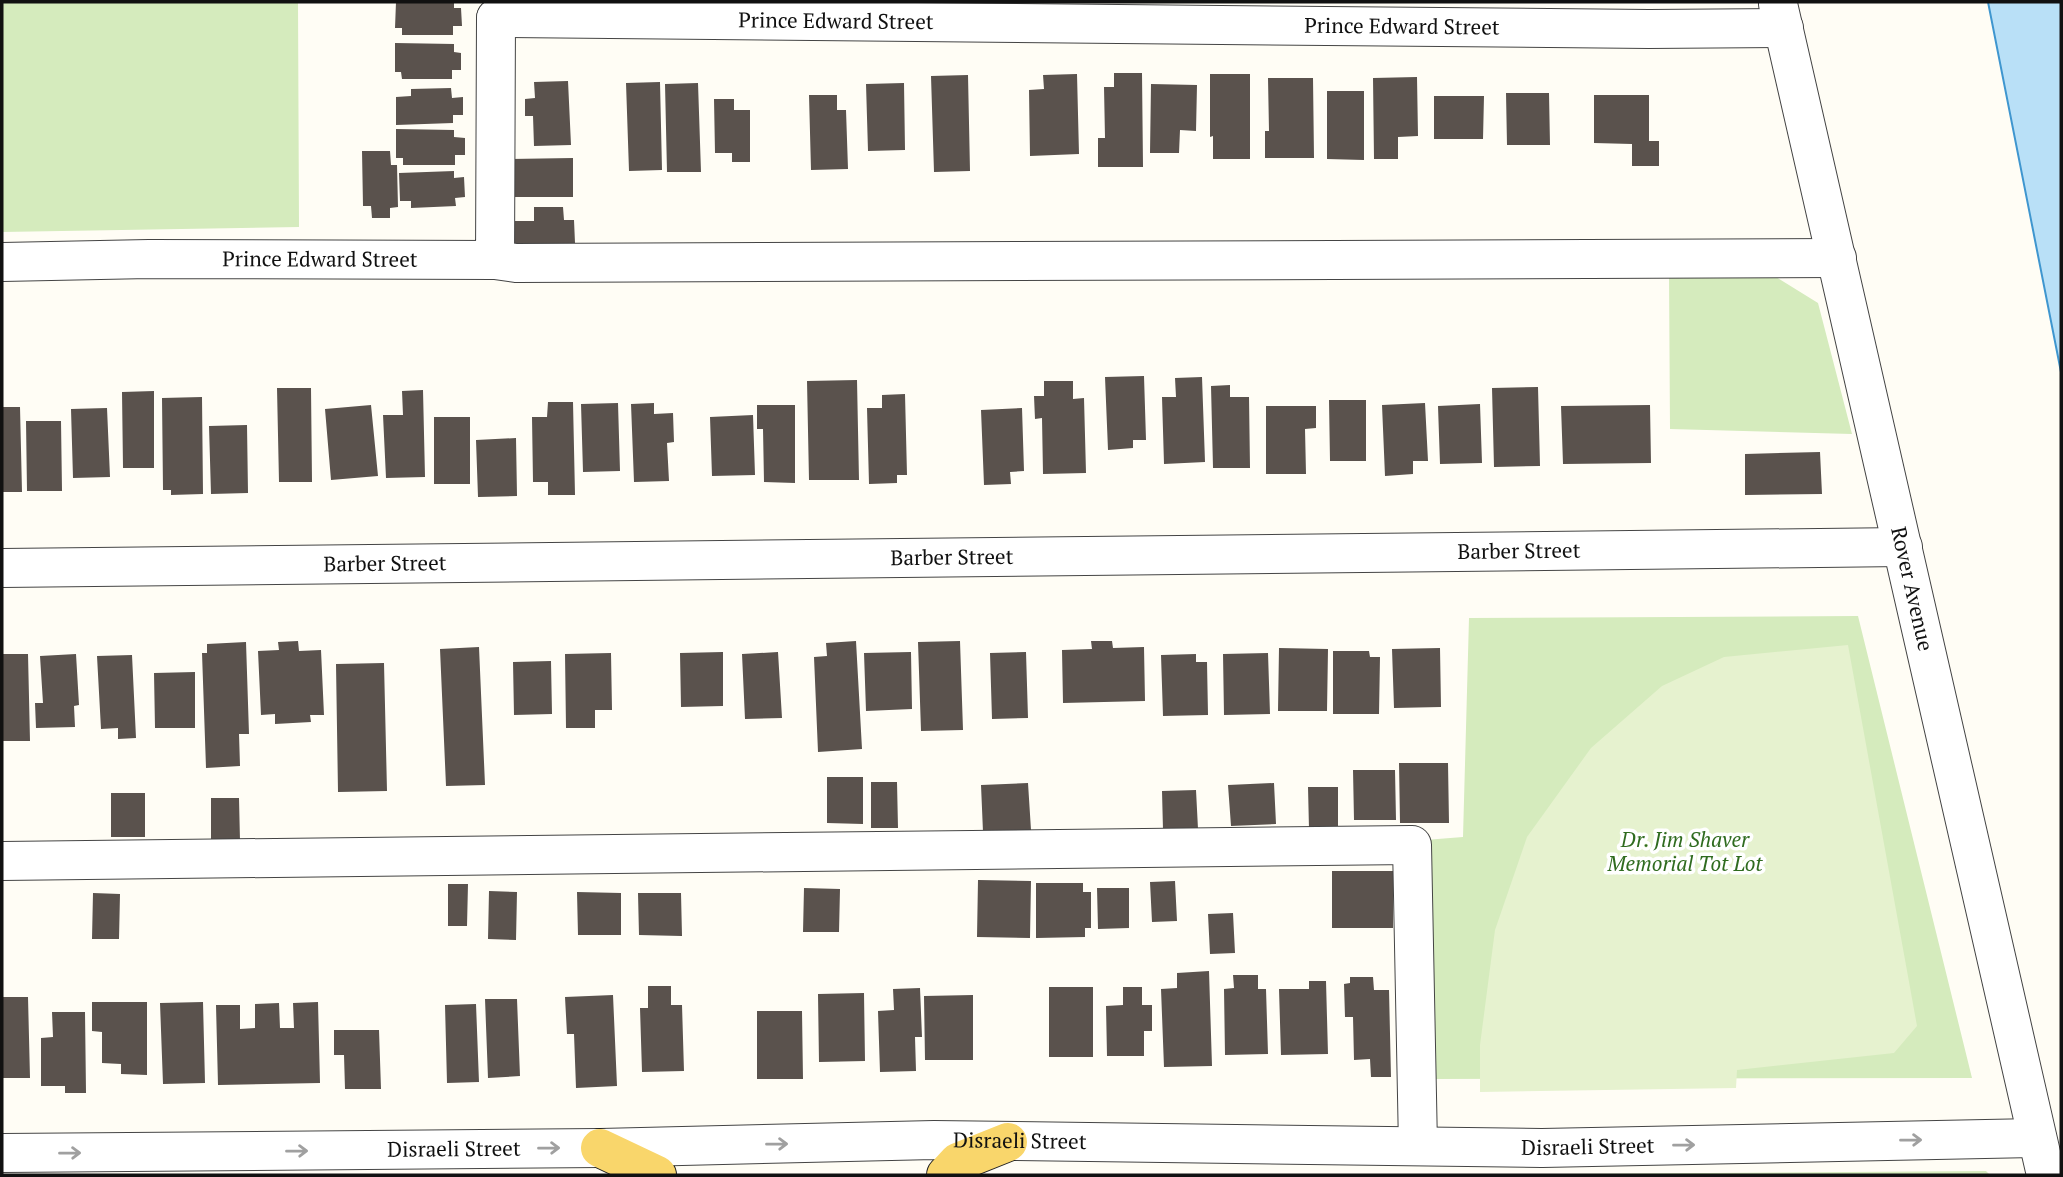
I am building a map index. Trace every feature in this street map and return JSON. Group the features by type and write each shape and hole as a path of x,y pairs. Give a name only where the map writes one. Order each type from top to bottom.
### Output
{"main road":[{"path":"946,1175 958,1162 1007,1142"},
{"path":"600,1148 657,1175"}],"street":[{"name":"Prince Edward Street","path":"2,262 149,259 495,260 491,10 1781,15"},
{"name":"Rover Avenue","path":"1781,15 2046,1175"},
{"path":"495,260 516,263 1838,258"},
{"name":"Barber Street","path":"2,568 1903,547"},
{"path":"2,861 1412,845 1418,1146"},
{"name":"Disraeli Street","path":"2,1153 600,1148 934,1140 1556,1148 2037,1138"}],"green space":[{"path":"2,2 298,2 299,227 2,232"},
{"path":"1669,274 1776,277 1818,303 1852,434 1670,429"},
{"name":"Dr. Jim Shaver Memorial Tot Lot","path":"1858,616 1972,1078 1431,1079 1425,840 1463,837 1469,618"},
{"name":"Dr. Jim Shaver Memorial Tot Lot","path":"1848,645 1917,1026 1894,1053 1737,1070 1736,1088 1480,1092 1480,1045 1495,930 1527,837 1591,748 1662,686 1724,657"},
{"path":"1986,1171 1990,1175 1407,1175"}],"water":[{"path":"1988,2 2061,2 2061,372"}],"building":[{"path":"396,2 454,2 454,8 461,8 462,26 453,26 453,35 402,35 402,28 395,28"},
{"path":"395,43 454,44 454,52 461,53 461,70 452,70 452,79 402,79 401,72 395,72"},
{"path":"1114,73 1142,73 1143,167 1098,167 1098,138 1105,138 1104,87 1114,87"},
{"path":"1077,74 1079,154 1030,156 1029,90 1044,89 1043,75"},
{"path":"1210,74 1250,74 1250,159 1213,159 1213,136 1210,137"},
{"path":"968,75 970,171 934,172 931,76"},
{"path":"1417,77 1418,136 1398,137 1398,159 1374,159 1373,78"},
{"path":"1268,78 1313,78 1314,158 1265,158 1265,131 1269,131"},
{"path":"568,81 571,145 534,146 533,116 525,116 525,99 535,98 534,82"},
{"path":"660,82 662,170 629,171 626,83"},
{"path":"698,83 701,172 667,172 665,84"},
{"path":"904,83 905,150 868,151 866,84"},
{"path":"1151,84 1197,85 1196,131 1180,130 1179,153 1150,153"},
{"path":"451,88 452,98 463,97 463,115 453,115 453,123 396,125 396,97 411,96 411,89"},
{"path":"1327,91 1364,91 1364,160 1327,159"},
{"path":"1506,93 1549,93 1550,145 1507,145"},
{"path":"809,95 837,95 837,110 846,110 848,169 811,170"},
{"path":"1594,95 1649,95 1649,141 1659,141 1659,166 1632,166 1632,144 1594,143"},
{"path":"1434,96 1484,96 1483,139 1434,139"},
{"path":"714,99 734,99 734,110 750,110 750,162 732,162 732,153 715,153"},
{"path":"396,129 454,130 454,137 465,138 465,155 455,155 455,165 403,165 403,158 396,158"},
{"path":"362,151 390,151 391,165 397,165 398,207 390,208 390,218 372,218 371,206 363,206"},
{"path":"573,158 573,197 511,197 510,159"},
{"path":"454,171 454,178 464,177 465,197 455,198 456,206 411,208 411,201 400,201 399,173"},
{"path":"534,207 563,207 564,220 574,220 575,243 514,248 513,221 534,221"},
{"path":"1144,376 1146,440 1133,440 1133,448 1108,450 1105,377"},
{"path":"1202,377 1205,462 1164,464 1162,397 1176,397 1175,378"},
{"path":"857,380 859,480 809,480 807,381"},
{"path":"1044,381 1073,381 1073,399 1084,398 1086,473 1043,474 1042,418 1035,419 1034,396 1044,396"},
{"path":"1230,385 1230,397 1249,397 1250,468 1213,468 1211,386"},
{"path":"1538,387 1540,466 1494,467 1492,388"},
{"path":"277,388 311,388 312,482 279,482"},
{"path":"423,390 425,477 386,478 383,415 403,415 402,391"},
{"path":"154,391 154,468 123,468 122,392"},
{"path":"905,394 907,475 897,475 897,483 869,484 867,408 882,408 882,395"},
{"path":"202,397 203,494 171,495 171,490 163,490 162,398"},
{"path":"1329,400 1366,400 1366,461 1330,461"},
{"path":"548,402 573,402 575,495 548,495 548,482 533,482 532,417 547,417"},
{"path":"618,403 620,471 583,472 581,404"},
{"path":"654,403 654,414 673,413 674,442 667,443 669,481 634,482 631,404"},
{"path":"1425,403 1428,461 1413,461 1413,474 1385,476 1382,405"},
{"path":"1480,404 1482,463 1440,464 1438,406"},
{"path":"371,405 378,476 331,480 325,409"},
{"path":"757,405 795,405 795,483 764,482 763,429 757,429"},
{"path":"1650,405 1651,463 1563,464 1561,406"},
{"path":"1266,406 1316,406 1316,428 1305,429 1306,474 1266,474"},
{"path":"2,407 20,407 22,492 2,492"},
{"path":"107,408 110,477 73,478 71,409"},
{"path":"1022,408 1024,471 1010,472 1011,484 984,485 981,410"},
{"path":"753,415 755,475 712,476 710,417"},
{"path":"434,417 470,417 470,484 434,484"},
{"path":"26,421 61,421 62,491 27,491"},
{"path":"247,425 248,493 211,494 209,426"},
{"path":"516,438 517,496 478,497 476,440"},
{"path":"1820,452 1822,494 1745,495 1745,454"},
{"path":"298,641 299,651 321,650 324,715 310,715 311,722 275,724 275,714 261,715 258,651 279,650 278,642"},
{"path":"856,641 862,749 818,752 814,657 827,656 826,643"},
{"path":"960,641 963,730 921,731 918,642"},
{"path":"1091,641 1112,641 1113,648 1144,647 1145,701 1063,703 1062,650 1092,649"},
{"path":"246,642 249,734 239,734 240,766 206,768 202,653 207,653 207,644"},
{"path":"479,647 485,785 446,786 440,649"},
{"path":"1279,648 1328,649 1327,711 1278,711"},
{"path":"1440,648 1441,707 1394,708 1392,649"},
{"path":"1333,651 1369,651 1370,657 1380,657 1379,714 1333,714"},
{"path":"723,652 723,706 681,707 680,653"},
{"path":"778,652 782,718 745,719 742,654"},
{"path":"911,652 912,709 866,711 864,653"},
{"path":"1026,652 1028,718 992,719 990,653"},
{"path":"611,653 612,710 595,710 595,728 566,728 565,654"},
{"path":"1268,653 1270,714 1224,715 1223,654"},
{"path":"2,654 28,654 30,741 2,741"},
{"path":"76,654 79,705 74,706 75,727 36,728 35,703 43,703 40,656"},
{"path":"1196,654 1196,662 1207,662 1208,715 1163,716 1161,655"},
{"path":"132,655 136,738 118,739 118,728 101,729 97,656"},
{"path":"551,661 552,714 514,715 513,662"},
{"path":"384,663 387,791 338,792 336,664"},
{"path":"195,672 195,728 155,728 154,673"},
{"path":"1399,763 1448,763 1449,823 1400,823"},
{"path":"1353,770 1395,770 1396,820 1354,820"},
{"path":"827,777 863,777 863,824 827,823"},
{"path":"871,782 897,782 898,828 871,828"},
{"path":"1028,783 1031,830 983,832 981,785"},
{"path":"1274,783 1276,824 1231,826 1228,785"},
{"path":"1308,787 1338,787 1338,829 1309,829"},
{"path":"1196,790 1198,829 1163,830 1162,791"},
{"path":"111,793 145,793 145,837 111,837"},
{"path":"211,798 239,798 240,841 211,841"},
{"path":"1332,871 1393,871 1393,928 1332,928"},
{"path":"978,880 1031,881 1030,938 977,937"},
{"path":"1175,881 1177,921 1152,922 1150,882"},
{"path":"1036,883 1083,883 1083,892 1091,892 1091,928 1085,928 1085,937 1036,938"},
{"path":"448,884 468,884 467,926 448,926"},
{"path":"804,888 840,889 839,932 803,932"},
{"path":"1097,888 1129,888 1129,928 1098,929"},
{"path":"489,891 517,892 516,940 488,939"},
{"path":"577,892 621,893 621,935 578,935"},
{"path":"93,893 120,894 119,939 92,939"},
{"path":"638,893 681,893 682,936 639,935"},
{"path":"1233,913 1235,953 1210,954 1208,914"},
{"path":"1209,971 1212,1066 1164,1067 1161,989 1177,988 1177,973"},
{"path":"1233,975 1258,975 1258,989 1266,989 1268,1054 1225,1055 1224,989 1234,988"},
{"path":"1350,977 1373,977 1374,990 1389,990 1391,1077 1371,1077 1370,1059 1354,1060 1353,1017 1345,1017 1344,984 1350,983"},
{"path":"1309,981 1326,981 1328,1054 1281,1055 1279,989 1309,989"},
{"path":"648,986 671,986 671,1005 682,1005 684,1071 642,1072 640,1008 648,1008"},
{"path":"1049,987 1093,987 1093,1057 1049,1057"},
{"path":"1123,987 1142,987 1142,1005 1152,1005 1152,1031 1144,1031 1144,1056 1107,1056 1106,1006 1123,1005"},
{"path":"920,988 922,1037 915,1037 916,1071 880,1072 878,1011 894,1010 893,989"},
{"path":"864,993 865,1061 819,1062 818,994"},
{"path":"613,995 617,1086 576,1088 574,1034 567,1034 565,997"},
{"path":"973,995 973,1060 925,1060 924,996"},
{"path":"2,997 28,997 30,1078 2,1078"},
{"path":"485,999 517,999 520,1076 488,1078"},
{"path":"92,1002 147,1002 147,1075 121,1074 121,1064 102,1063 102,1032 92,1031"},
{"path":"203,1002 205,1083 163,1084 160,1003"},
{"path":"318,1002 320,1083 218,1085 216,1005 240,1005 240,1029 255,1028 255,1004 279,1003 280,1028 294,1028 293,1003"},
{"path":"476,1004 479,1082 447,1083 445,1005"},
{"path":"757,1011 802,1011 803,1079 757,1079"},
{"path":"52,1012 85,1012 86,1093 65,1093 65,1086 41,1086 41,1038 53,1037"},
{"path":"334,1030 379,1030 381,1089 345,1089 344,1055 334,1055"}]}
